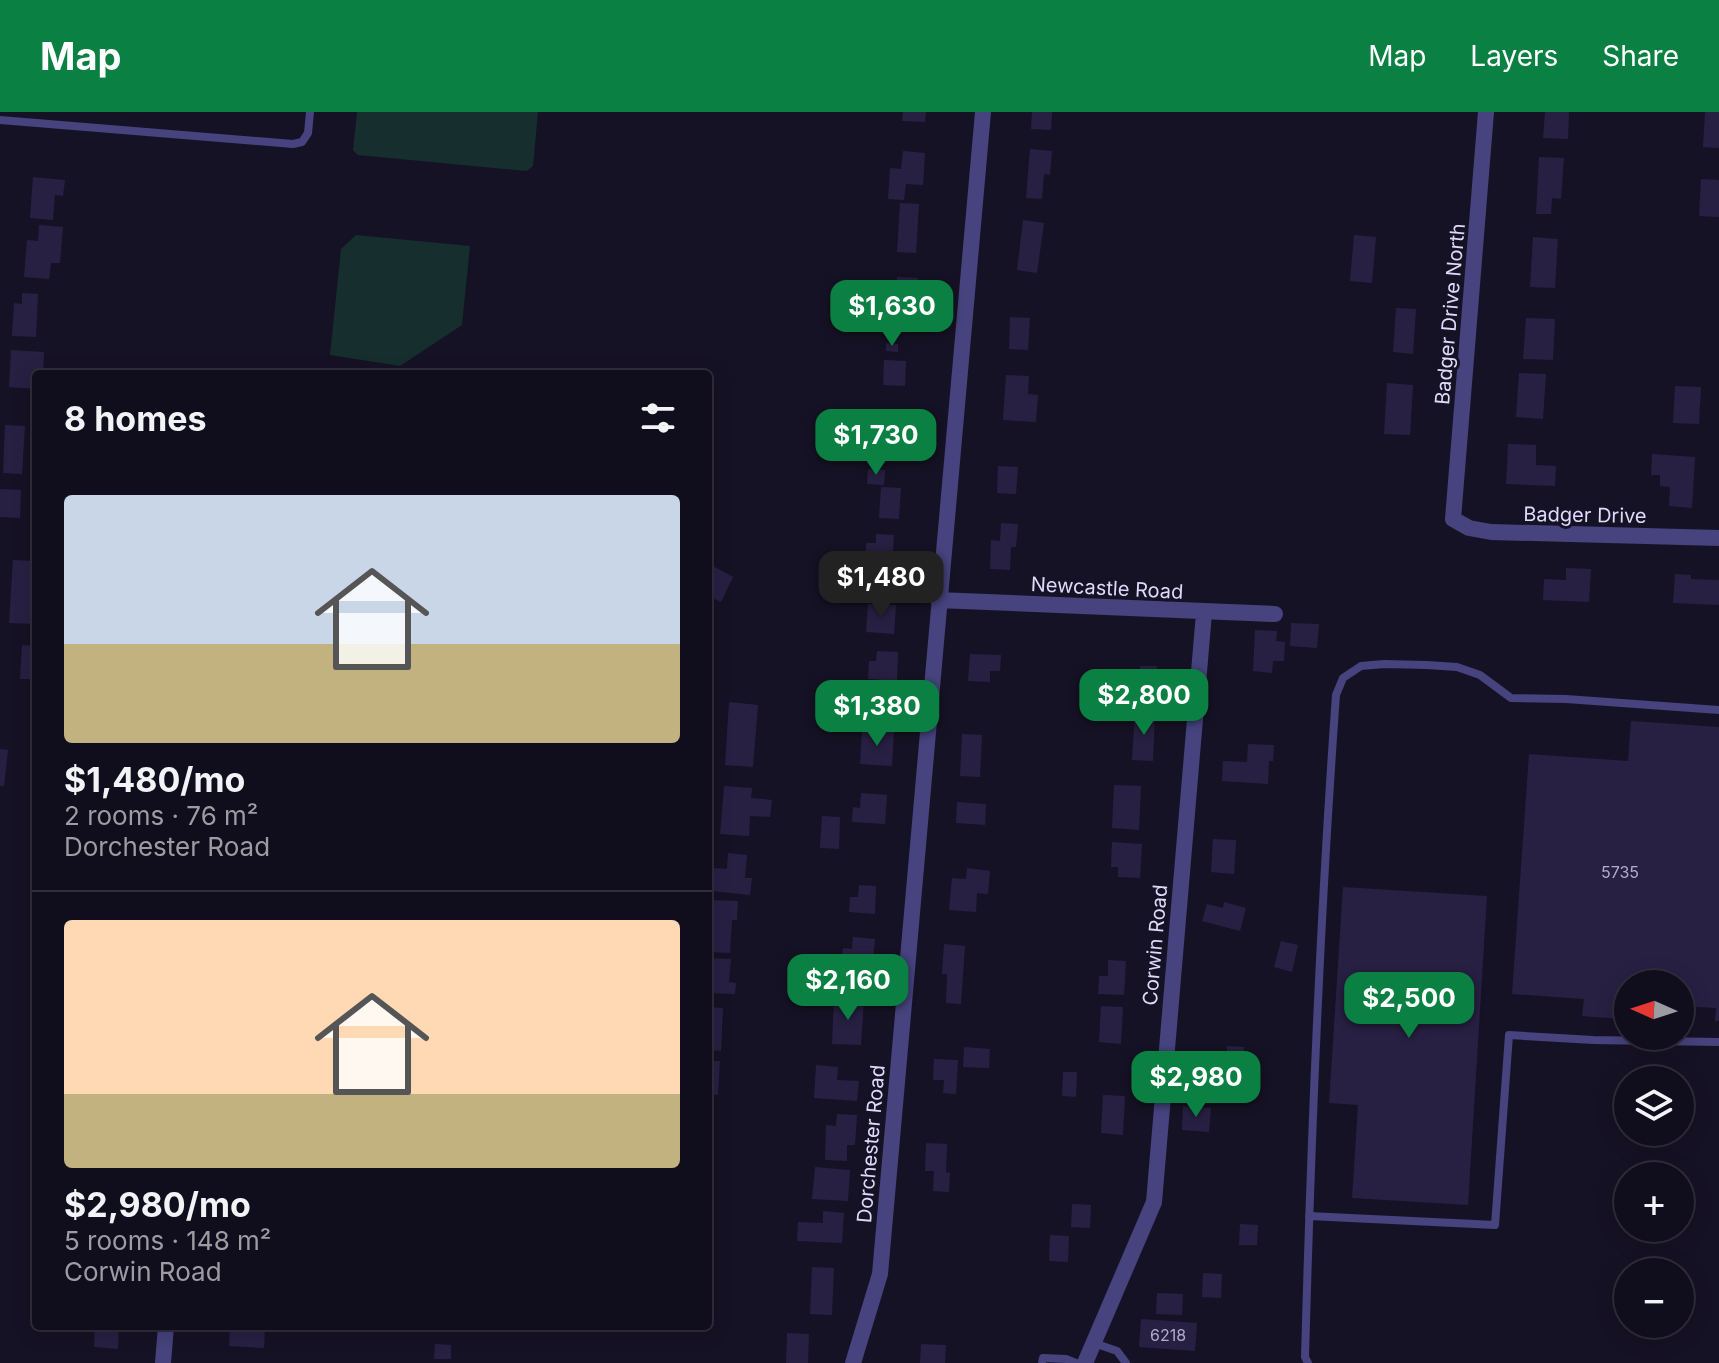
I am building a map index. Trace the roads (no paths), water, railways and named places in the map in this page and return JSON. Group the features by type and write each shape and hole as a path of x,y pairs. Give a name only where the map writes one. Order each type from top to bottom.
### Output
{"street":[{"name":"Dorchester Road","path":"853,1363 880,1274 983,112"},
{"name":"Badger Drive North","path":"1453,519 1486,112"},
{"name":"Badger Drive","path":"1453,519 1469,528 1491,532 1719,538"},
{"name":"Newcastle Road","path":"938,600 1275,614"},
{"name":"Corwin Road","path":"1085,1363 1154,1202 1204,613"},
{"path":"163,1363 166,1330"}],"lane":[{"path":"0,120 45,117 293,144 302,142 308,133 310,112"},
{"path":"1308,1363 1305,1357 1309,1216 1323,874 1336,695 1343,678 1361,666 1457,667 1480,675 1511,698 1719,710"},
{"path":"1309,1216 1495,1225 1509,1035 1719,1042"},
{"path":"1093,1343 1117,1351 1126,1363"},
{"path":"1042,1363 1043,1358 1066,1359 1076,1363"}]}
